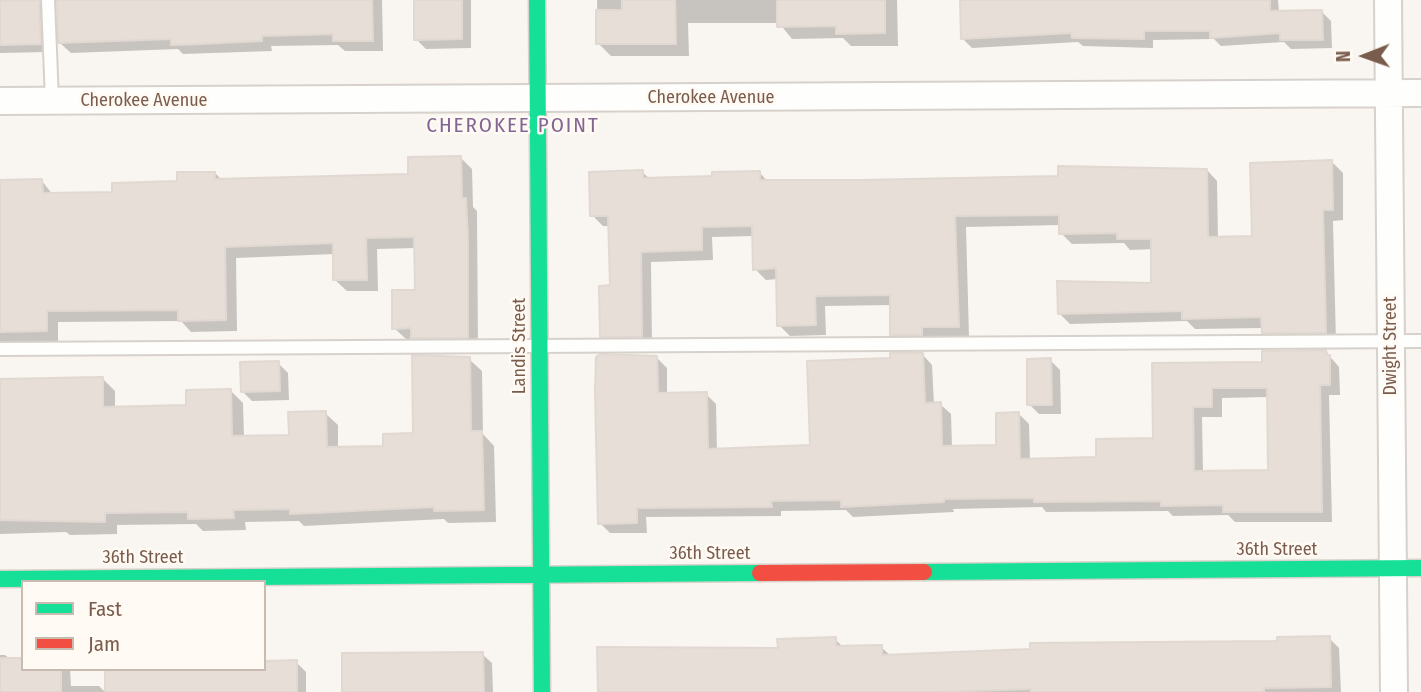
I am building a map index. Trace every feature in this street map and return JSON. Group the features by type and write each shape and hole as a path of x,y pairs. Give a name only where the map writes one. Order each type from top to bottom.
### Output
{"street":[{"name":"Landis Street","path":"537,0 542,692"},
{"name":"Dwight Street","path":"1388,0 1394,692"},
{"name":"Cherokee Avenue","path":"0,101 1421,93"},
{"name":"36th Street","path":"0,579 1421,568"}],"lane":[{"path":"48,0 52,101"},
{"path":"0,349 1421,341"}],"building":[{"path":"39,0 41,44 0,45 0,1"},
{"path":"57,0 372,0 373,41 333,41 333,34 262,36 262,41 171,45 171,39 58,43"},
{"path":"414,0 462,0 462,39 414,40"},
{"path":"622,0 675,0 676,44 596,44 596,10 622,10"},
{"path":"777,0 885,0 885,33 836,34 836,26 777,27"},
{"path":"960,0 1270,0 1270,11 1322,10 1323,40 1280,40 1280,33 1210,38 1210,31 1144,31 1144,39 1072,38 1071,33 961,39"},
{"path":"461,156 462,198 466,198 468,240 468,338 411,338 411,328 392,329 392,290 415,290 414,237 366,238 367,280 333,280 333,243 225,247 226,320 178,321 178,310 47,311 47,331 0,332 0,180 42,179 43,193 112,192 112,183 177,181 177,172 215,172 215,179 408,174 408,157"},
{"path":"1332,160 1333,210 1323,210 1326,333 1262,333 1261,317 1182,319 1182,311 1058,314 1057,281 1151,283 1151,239 1117,239 1117,233 1059,234 1059,215 955,216 959,327 922,327 922,335 890,335 890,295 815,296 816,325 777,326 776,268 753,270 752,226 702,227 702,250 641,252 642,337 600,337 599,286 610,285 608,216 590,216 589,172 643,170 643,178 712,176 712,172 760,171 760,180 862,180 1058,176 1058,166 1207,169 1208,237 1252,236 1250,163"},
{"path":"1326,350 1327,355 1330,355 1330,385 1320,385 1322,512 1223,512 1223,505 1161,506 1161,501 1034,502 1034,498 944,499 944,502 841,507 841,500 771,501 772,507 637,508 637,523 598,524 595,391 596,357 600,354 657,356 658,393 707,392 708,449 810,445 807,361 890,358 890,353 923,353 925,403 941,402 942,446 996,445 996,413 1019,412 1020,459 1096,457 1096,439 1153,438 1152,363 1262,362 1262,351","holes":["1212,388 1267,388 1268,470 1194,471 1193,407 1212,407"]},
{"path":"412,355 470,357 471,431 482,431 484,510 434,511 434,507 290,514 290,509 233,510 234,518 188,519 188,512 105,513 105,522 0,520 0,379 103,377 103,407 186,405 186,390 231,389 232,436 289,435 288,412 326,411 327,447 383,446 383,434 413,433"},
{"path":"1051,358 1052,405 1027,405 1027,359"},
{"path":"279,361 280,391 241,392 240,362"},
{"path":"1330,636 1331,687 1264,688 1264,692 1031,692 1031,689 938,692 598,692 597,647 778,648 777,639 836,637 836,646 882,645 882,655 1030,649 1030,643 1277,641 1277,637"},
{"path":"483,652 484,692 342,692 342,653"},
{"path":"0,658 21,658 21,671 61,671 61,692 0,692"},
{"path":"297,660 297,692 105,692 105,671 266,671 266,661"}],"traffic: fast":[{"path":"537,0 542,692"},
{"path":"924,572 1421,568"},
{"path":"0,579 760,573"}],"traffic: jam":[{"path":"760,573 924,572"}],"district":[{"name":"CHEROKEE POINT","path":"513,126"}]}
